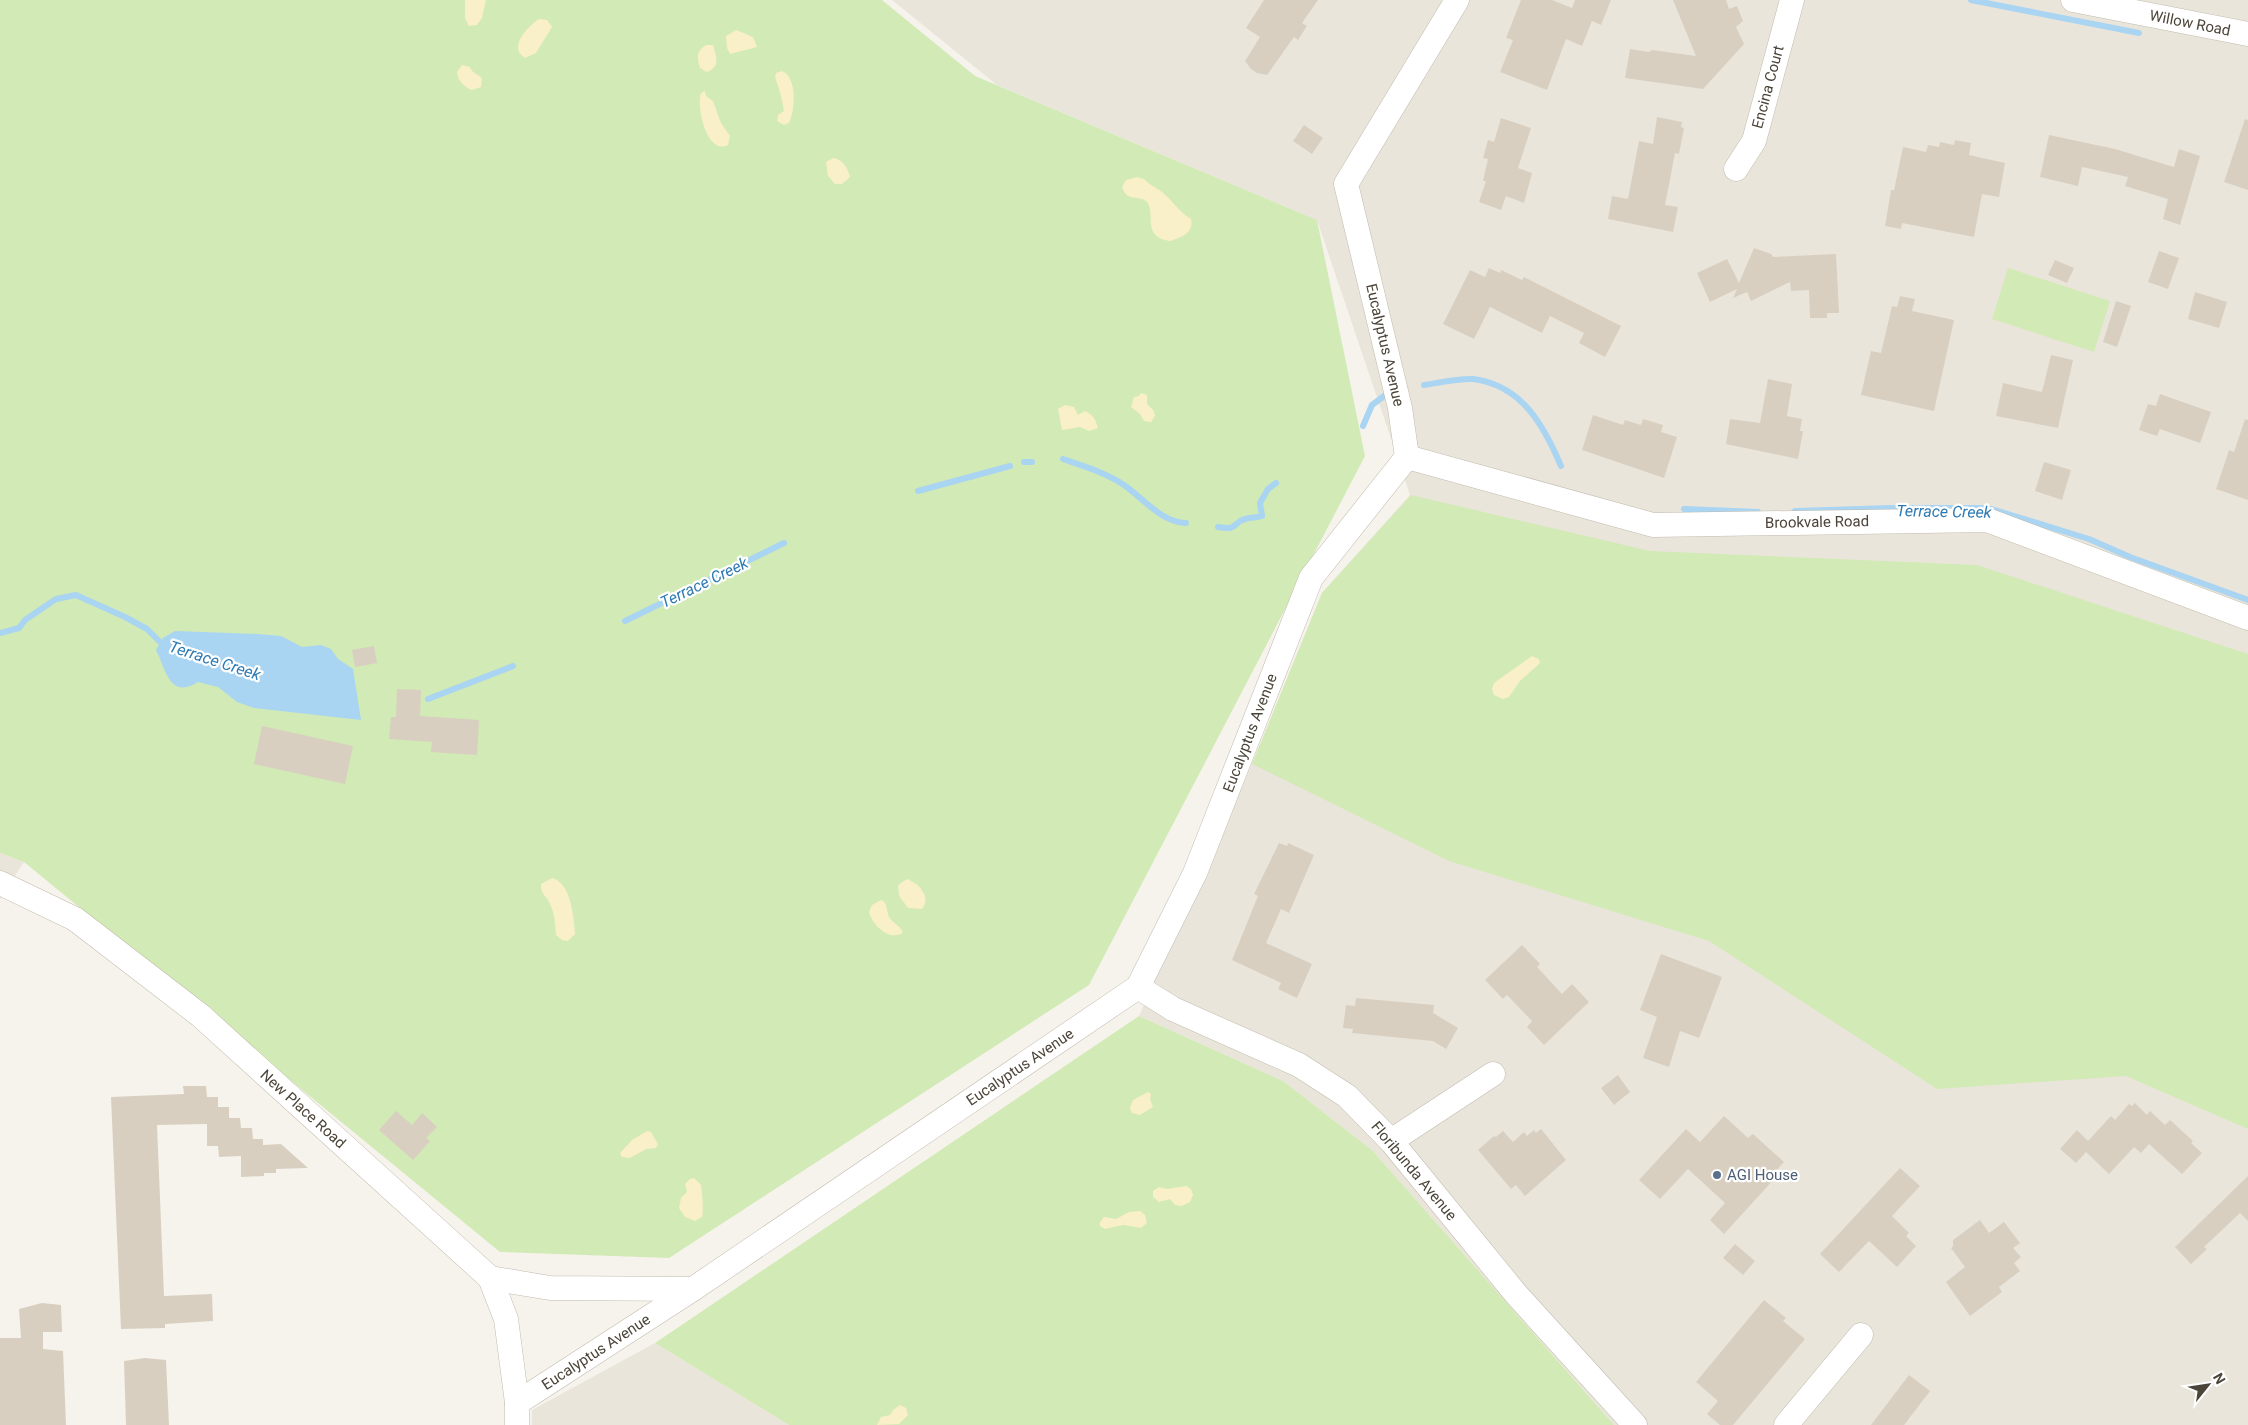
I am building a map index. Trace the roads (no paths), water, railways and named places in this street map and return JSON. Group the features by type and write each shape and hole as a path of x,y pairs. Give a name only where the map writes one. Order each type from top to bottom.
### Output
{"street":[{"name":"Eucalyptus Avenue","path":"518,1414 694,1289 1138,987 1195,873 1311,578 1407,457 1400,408 1346,184 1456,0"},
{"name":"Encina Court","path":"1736,169 1754,141 1792,0"},
{"name":"Willow Road","path":"2073,0 2248,34"},
{"name":"Brookvale Road","path":"1407,457 1653,525 1987,520 2248,618"},
{"name":"New Place Road","path":"0,883 75,919 201,1016 490,1278 506,1319 518,1414"},
{"name":"Floribunda Avenue","path":"1138,987 1174,1008 1299,1064 1347,1096 1391,1142 1516,1294 1635,1425"},
{"path":"1391,1142 1493,1074"},
{"name":"Eucalyptus Avenue","path":"490,1278 550,1288 694,1289"},
{"path":"1786,1425 1861,1335"}],"water":[{"path":"175,631 281,636 302,647 321,645 331,649 338,659 353,669 361,720 254,708 237,702 218,687 198,682 188,687 175,685 166,673 156,650 163,638"}],"waterway":[{"path":"1971,0 2139,33"},
{"name":"Terrace Creek","path":"1424,385 1473,379 1490,383 1505,390 1518,399 1539,422 1561,466"},
{"name":"Terrace Creek","path":"1363,426 1372,405 1388,393"},
{"name":"Terrace Creek","path":"1063,459 1110,477 1124,485 1153,509 1169,519 1186,523"},
{"name":"Terrace Creek","path":"1024,462 1032,462"},
{"name":"Terrace Creek","path":"918,491 1010,466"},
{"name":"Terrace Creek","path":"1218,527 1229,528 1245,519 1262,516 1260,503 1268,489 1276,483"},
{"name":"Terrace Creek","path":"1795,511 1891,508 1988,508 2089,539 2130,557 2248,600"},
{"name":"Terrace Creek","path":"1684,509 1758,512"},
{"name":"Terrace Creek","path":"625,621 784,543"},
{"name":"Terrace Creek","path":"0,633 19,628 25,620 56,599 76,595 125,617 147,629 160,642 166,644"},
{"name":"Terrace Creek","path":"428,699 513,666"}],"place":[{"name":"AGI House","path":"1717,1175"}]}
